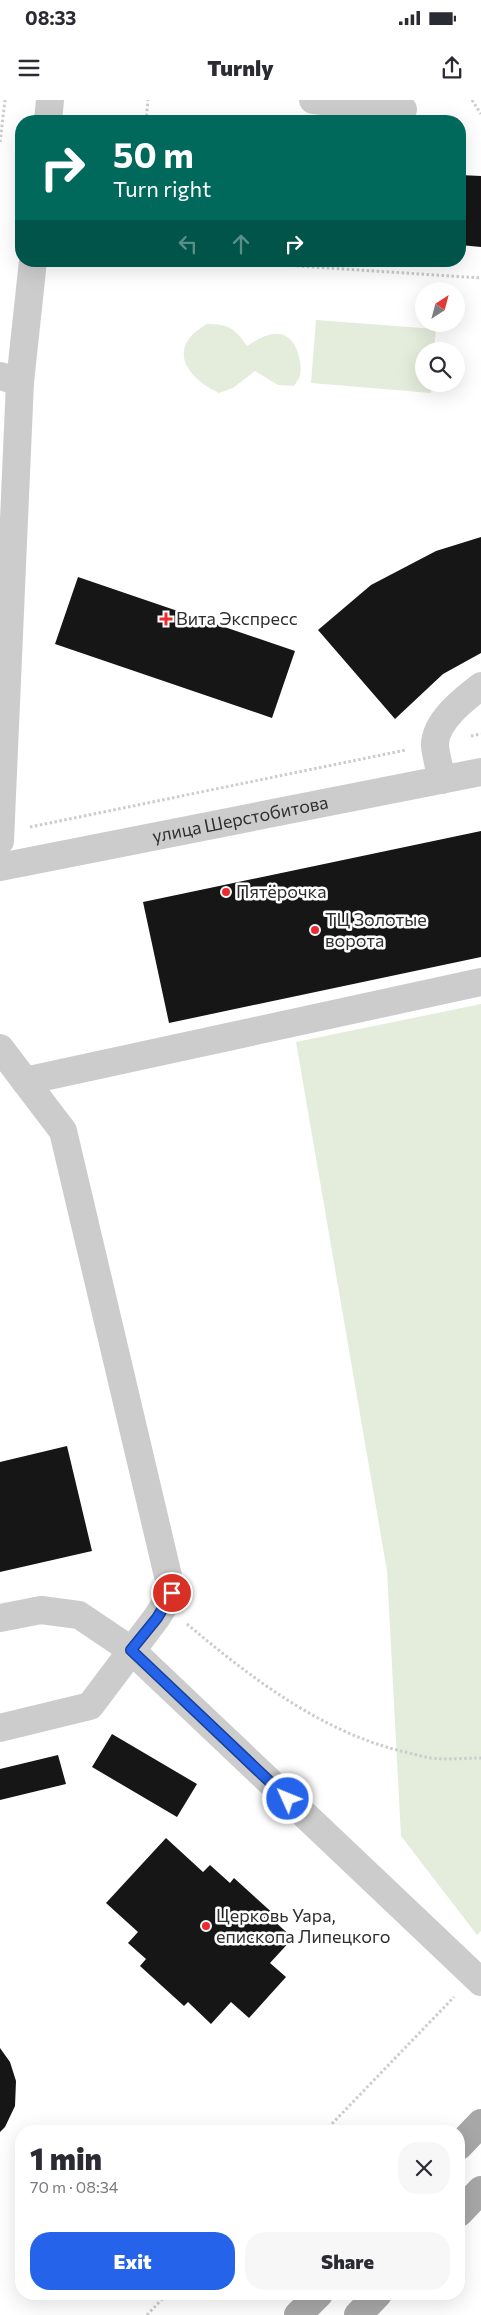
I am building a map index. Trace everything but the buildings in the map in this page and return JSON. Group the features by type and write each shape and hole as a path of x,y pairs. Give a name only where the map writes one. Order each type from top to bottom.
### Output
{"main road":[{"path":"465,2140 481,2123"},
{"path":"465,2207 481,2190"},
{"path":"298,2315 313,2300"},
{"path":"358,2315 372,2300"}],"street":[{"path":"49,115 50,100"},
{"path":"313,100 403,109"},
{"path":"0,841 10,379 32,267"},
{"path":"442,780 435,744 443,722 461,702 481,686"},
{"name":"улица Шерстобитова","path":"0,868 481,772"},
{"path":"25,1081 481,982"},
{"path":"0,1048 63,1131 172,1593 90,1706 0,1728"},
{"path":"0,1618 41,1610 79,1616 131,1650 478,1978"}],"path":[{"path":"0,142 5,100"},
{"path":"147,115 148,100"},
{"path":"472,100 481,114"},
{"path":"313,267 481,278"},
{"path":"0,833 481,734"},
{"path":"165,1605 226,1657 300,1708 337,1728 378,1746 430,1758 481,1758"},
{"path":"331,2125 478,1978"},
{"path":"147,2315 161,2300"}],"green space":[{"path":"316,320 415,327 415,332 436,332 435,342 415,342 415,392 311,383"},
{"path":"207,324 230,328 239,335 247,346 271,334 286,336 294,344 299,357 301,370 298,380 294,386 278,385 255,371 233,388 219,393 207,386 189,370 184,352 187,342 194,333"},
{"path":"481,1004 481,1931 477,1935 401,1836 387,1571 296,1042"}],"place":[{"name":"Вита Экспресс","path":"166,619"},
{"name":"Пятёрочка","path":"226,892"},
{"name":"ТЦ Золотые ворота","path":"315,930"},
{"name":"Церковь Уара, епископа Липецкого","path":"206,1926"}],"route":[{"path":"172,1593 157,1618 131,1650 288,1799"}]}
